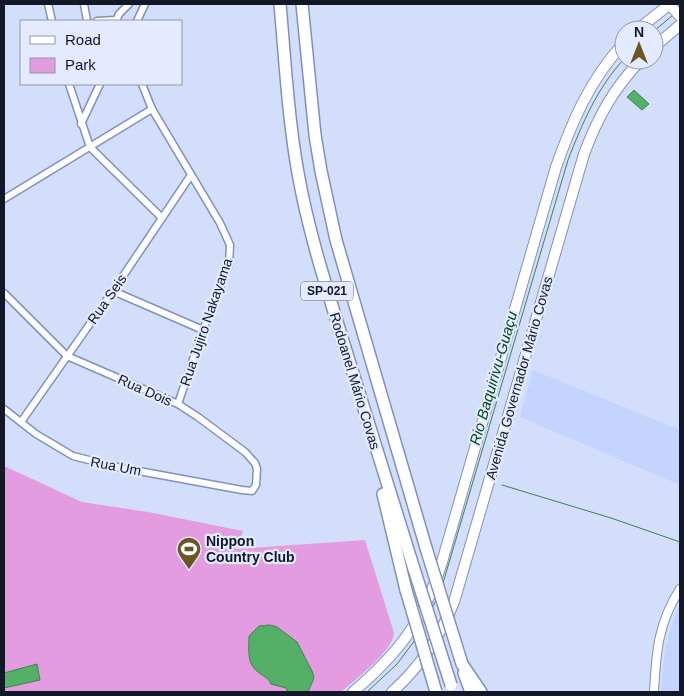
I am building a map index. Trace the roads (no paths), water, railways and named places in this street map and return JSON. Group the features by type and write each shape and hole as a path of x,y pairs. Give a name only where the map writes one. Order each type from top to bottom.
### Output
{"highway":[{"name":"Rodoanel Mário Covas","path":"280,4 288,102 298,173 306,210 328,292 376,451 452,689"},
{"name":"Rodoanel Mário Covas","path":"302,4 315,135 327,204 426,548 471,692"},
{"path":"376,451 378,478 406,590 436,692"},
{"path":"462,664 482,692"}],"main road":[{"path":"654,20 674,8"},
{"path":"664,39 680,25"},
{"name":"Avenida Governador Mário Covas","path":"353,692 370,678 412,630 430,594 442,562 564,144 578,108 602,70 614,55"},
{"name":"Avenida Governador Mário Covas","path":"392,692 427,653 440,633 452,607 584,154 598,119 614,91 632,70"}],"street":[{"path":"48,4 52,20"},
{"path":"84,4 87,20"},
{"path":"116,20 119,14 129,4"},
{"path":"137,20 145,4"},
{"path":"69,85 90,147 162,218"},
{"path":"81,124 100,85"},
{"name":"Rua Jujiro Nakayama","path":"142,85 152,109 192,174 220,223 230,245 229,264 203,330 178,404"},
{"path":"4,199 152,109"},
{"name":"Rua Seis","path":"21,422 192,174"},
{"path":"113,291 203,330"},
{"name":"Rua Dois","path":"4,293 67,356 178,404 250,456 257,469 256,485 252,491 242,490"},
{"name":"Rua Um","path":"4,409 55,447 73,456 117,467 242,490"},
{"path":"654,692 658,639 666,615 680,589"}],"waterway":[{"name":"Rio Baquirivu-Guaçu","path":"664,23 673,15"},
{"name":"Rio Baquirivu-Guaçu","path":"443,583 568,160 598,94 614,70"},
{"path":"502,485 611,518 680,542"},
{"name":"Rio Baquirivu-Guaçu","path":"432,608 437,598"},
{"name":"Rio Baquirivu-Guaçu","path":"367,692 397,664 415,640"}],"place":[{"name":"Nippon Country Club","path":"189,570"}]}
